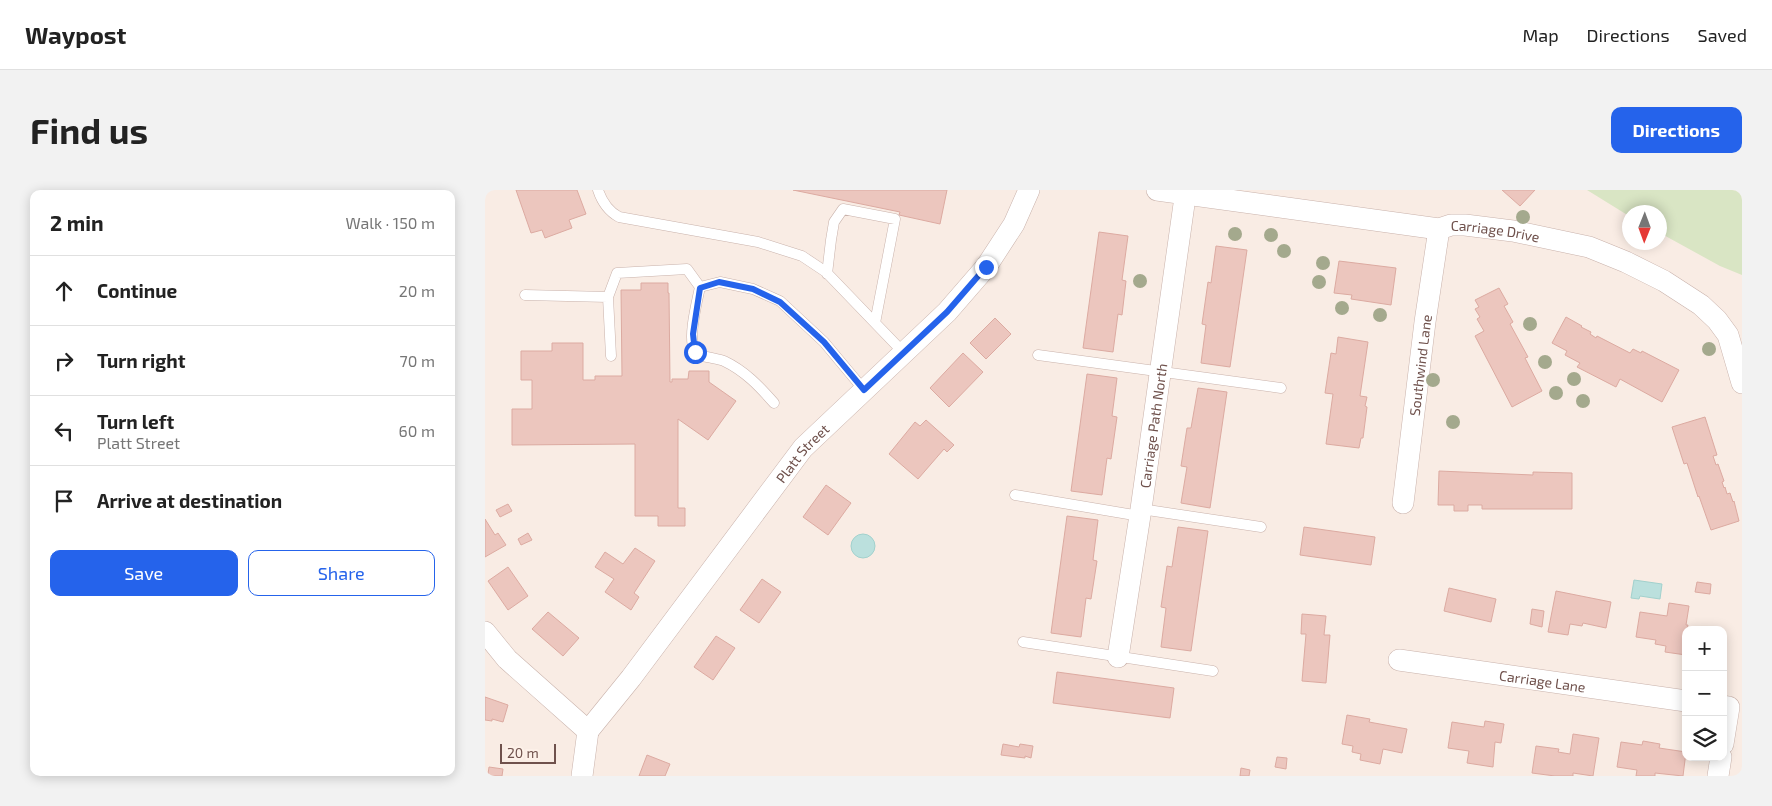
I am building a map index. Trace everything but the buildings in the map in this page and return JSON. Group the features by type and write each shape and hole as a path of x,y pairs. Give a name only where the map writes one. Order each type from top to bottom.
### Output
{"street":[{"name":"Platt Street","path":"588,731 631,678 803,448 947,312 986,267 1014,224 1029,190"},
{"name":"Carriage Drive","path":"1157,190 1186,192 1439,229 1451,225 1465,225 1513,231 1589,247 1627,262 1657,277 1701,305 1717,320 1728,335 1742,384"},
{"name":"Carriage Path North","path":"1117,657 1141,513 1186,192"},
{"name":"Southwind Lane","path":"1403,503 1425,322 1439,229"},
{"path":"485,633 507,659 588,731 582,776"},
{"name":"Carriage Lane","path":"1399,660 1682,700"},
{"path":"1727,707 1729,707 1727,719"},
{"path":"1718,776 1720,761"}],"lane":[{"path":"598,190 604,205 619,218 758,242 802,256 827,274 903,352"},
{"path":"827,274 834,222 843,209 895,219 875,323"},
{"path":"611,356 608,297 617,274 687,269 700,288 693,334 695,352 699,356 722,360 741,371 757,383 774,403"},
{"path":"700,288 719,282 753,289 780,302 824,342 864,390"},
{"path":"525,295 608,297"},
{"path":"1038,355 1281,388"},
{"path":"1015,495 1141,513 1261,527"},
{"path":"1023,642 1213,671"}],"green space":[{"path":"1587,190 1742,190 1742,275 1720,266 1667,237 1667,205 1622,205 1622,212"}],"water":[{"path":"863,534 868,535 874,541 874,551 868,557 863,558 858,557 852,551 851,546 852,541 858,535"},
{"path":"1634,580 1662,584 1660,599 1640,596 1639,599 1631,598"}],"route":[{"path":"695,352 693,345 694,319 700,288 719,282 753,289 780,302 824,342 864,390 947,312 986,267"}]}
